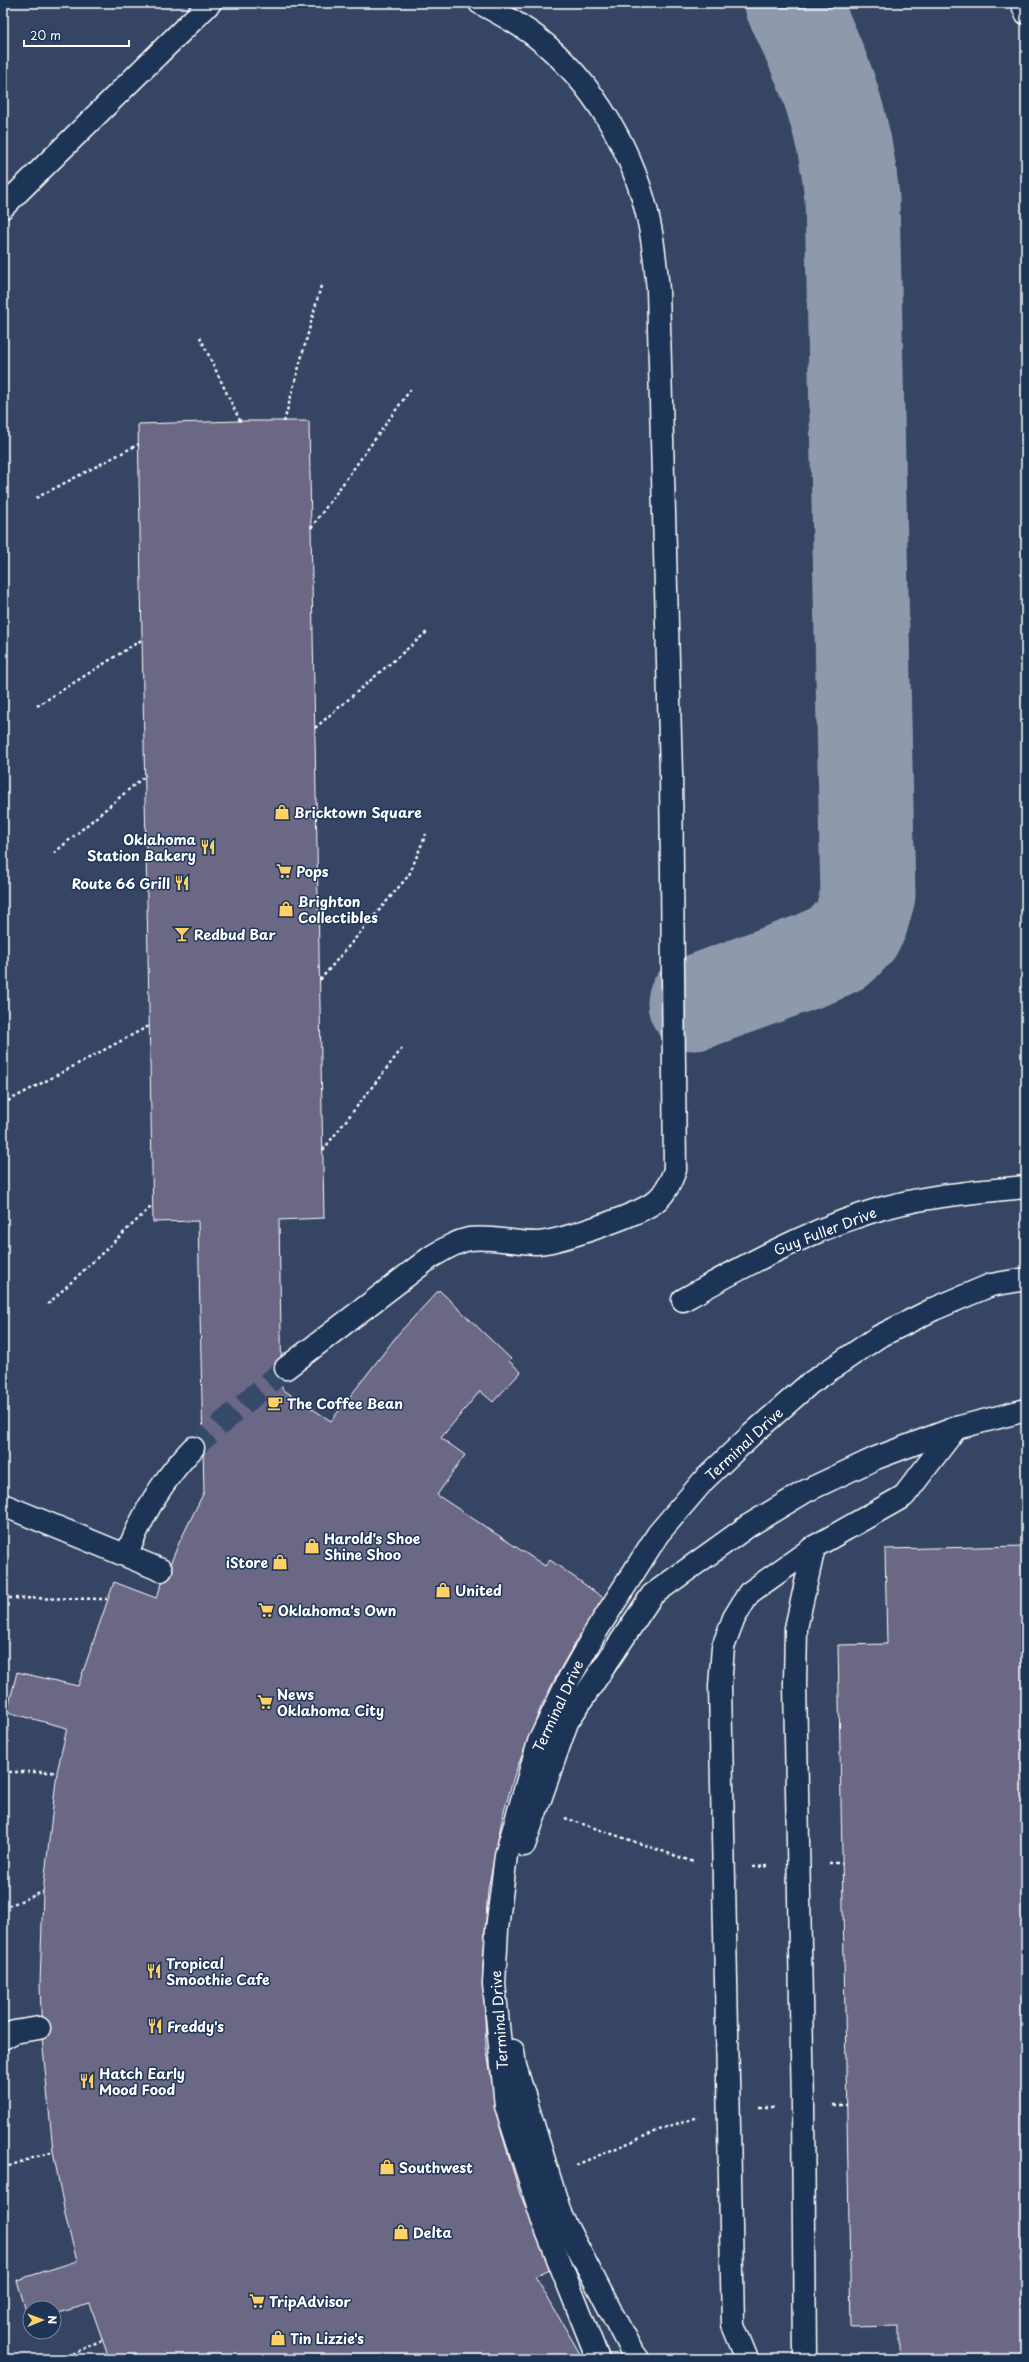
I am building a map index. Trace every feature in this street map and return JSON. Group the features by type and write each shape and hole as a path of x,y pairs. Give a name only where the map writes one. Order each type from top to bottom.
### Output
{"main road":[{"path":"3,207 210,3"},
{"path":"286,1368 431,1257 450,1246 469,1239 536,1243 563,1239 634,1213 656,1201 669,1185 675,1170 671,750 658,290 650,226 633,170 620,142 595,100 559,57 535,35 480,3"},
{"path":"1022,3 1026,13"},
{"name":"Guy Fuller Drive","path":"683,1300 762,1256 867,1212 948,1194 1026,1186"},
{"name":"Terminal Drive","path":"598,2359 542,2221 506,2106 495,1992 497,1929 506,1855 539,1742 569,1679 631,1573 658,1534 704,1480 733,1452 809,1384 878,1337 934,1309 991,1285 1026,1279"},
{"path":"638,2359 630,2348 561,2216 515,2066 502,1946 526,1835 567,1722 652,1594 748,1526 806,1491 876,1458 956,1428 1026,1410"},
{"path":"747,2359 733,2325 720,1686 723,1647 734,1618 749,1593 814,1547 904,1496 956,1428"},
{"path":"127,1554 140,1519 182,1459 193,1448"},
{"path":"3,1505 127,1554 161,1570"},
{"path":"805,2359 799,1865 794,1684 796,1628 814,1547"},
{"path":"3,2038 14,2032 39,2028"}],"path":[{"path":"284,422 322,282"},
{"path":"200,337 240,421"},
{"path":"311,528 411,389"},
{"path":"36,498 139,444"},
{"path":"315,728 428,630"},
{"path":"37,706 143,639"},
{"path":"54,852 146,775"},
{"path":"320,980 409,875 426,834"},
{"path":"8,1101 149,1026"},
{"path":"322,1150 404,1046"},
{"path":"48,1304 153,1205"},
{"path":"3,1598 107,1599"},
{"path":"3,1772 57,1772"},
{"path":"536,1808 682,1859 724,1868 842,1863"},
{"path":"3,1908 43,1892"},
{"path":"549,2176 669,2126"},
{"path":"3,2168 53,2151"},
{"path":"61,2359 102,2340"}],"shaded area":[{"path":"3,3 1026,3 1026,2359 3,2359"}],"building":[{"path":"240,421 309,421 324,1218 279,1220 282,1389 331,1421 399,1333 439,1290 511,1359 509,1361 521,1372 493,1402 480,1391 441,1438 465,1455 437,1495 545,1566 550,1560 605,1599 576,1641 557,1675 541,1707 514,1776 503,1815 488,1889 483,1966 486,2046 499,2124 520,2194 552,2268 535,2276 583,2359 109,2359 90,2304 62,2312 62,2300 23,2300 17,2280 77,2261 66,2219 53,2151 42,2038 40,1984 43,1892 57,1772 67,1728 7,1712 17,1672 78,1686 114,1582 156,1598 179,1543 204,1492 198,1221 153,1222 138,424"},
{"path":"1026,1546 1026,2359 899,2359 899,2326 851,2327 838,1645 887,1644 885,1549"}],"taxiway":[{"path":"695,1003 817,958 841,946 855,931 861,920 868,895 852,198 844,145 832,98 814,51 792,3"}],"tunnel":[{"path":"193,1448 286,1368"}],"place":[{"name":"Bricktown Square","path":"282,812"},
{"name":"Oklahoma Station Bakery","path":"208,847"},
{"name":"Pops","path":"284,871"},
{"name":"Route 66 Grill","path":"182,883"},
{"name":"Brighton Collectibles","path":"286,909"},
{"name":"Redbud Bar","path":"182,934"},
{"name":"The Coffee Bean","path":"275,1403"},
{"name":"Harold's Shoe Shine Shoo","path":"312,1546"},
{"name":"iStore","path":"280,1562"},
{"name":"United","path":"443,1590"},
{"name":"Oklahoma's Own","path":"266,1610"},
{"name":"News Oklahoma City","path":"265,1702"},
{"name":"Tropical Smoothie Cafe","path":"154,1971"},
{"name":"Freddy's","path":"155,2026"},
{"name":"Hatch Early Mood Food","path":"87,2081"},
{"name":"Southwest","path":"387,2167"},
{"name":"Delta","path":"401,2232"},
{"name":"TripAdvisor","path":"257,2301"},
{"name":"Tin Lizzie's","path":"278,2338"}]}
